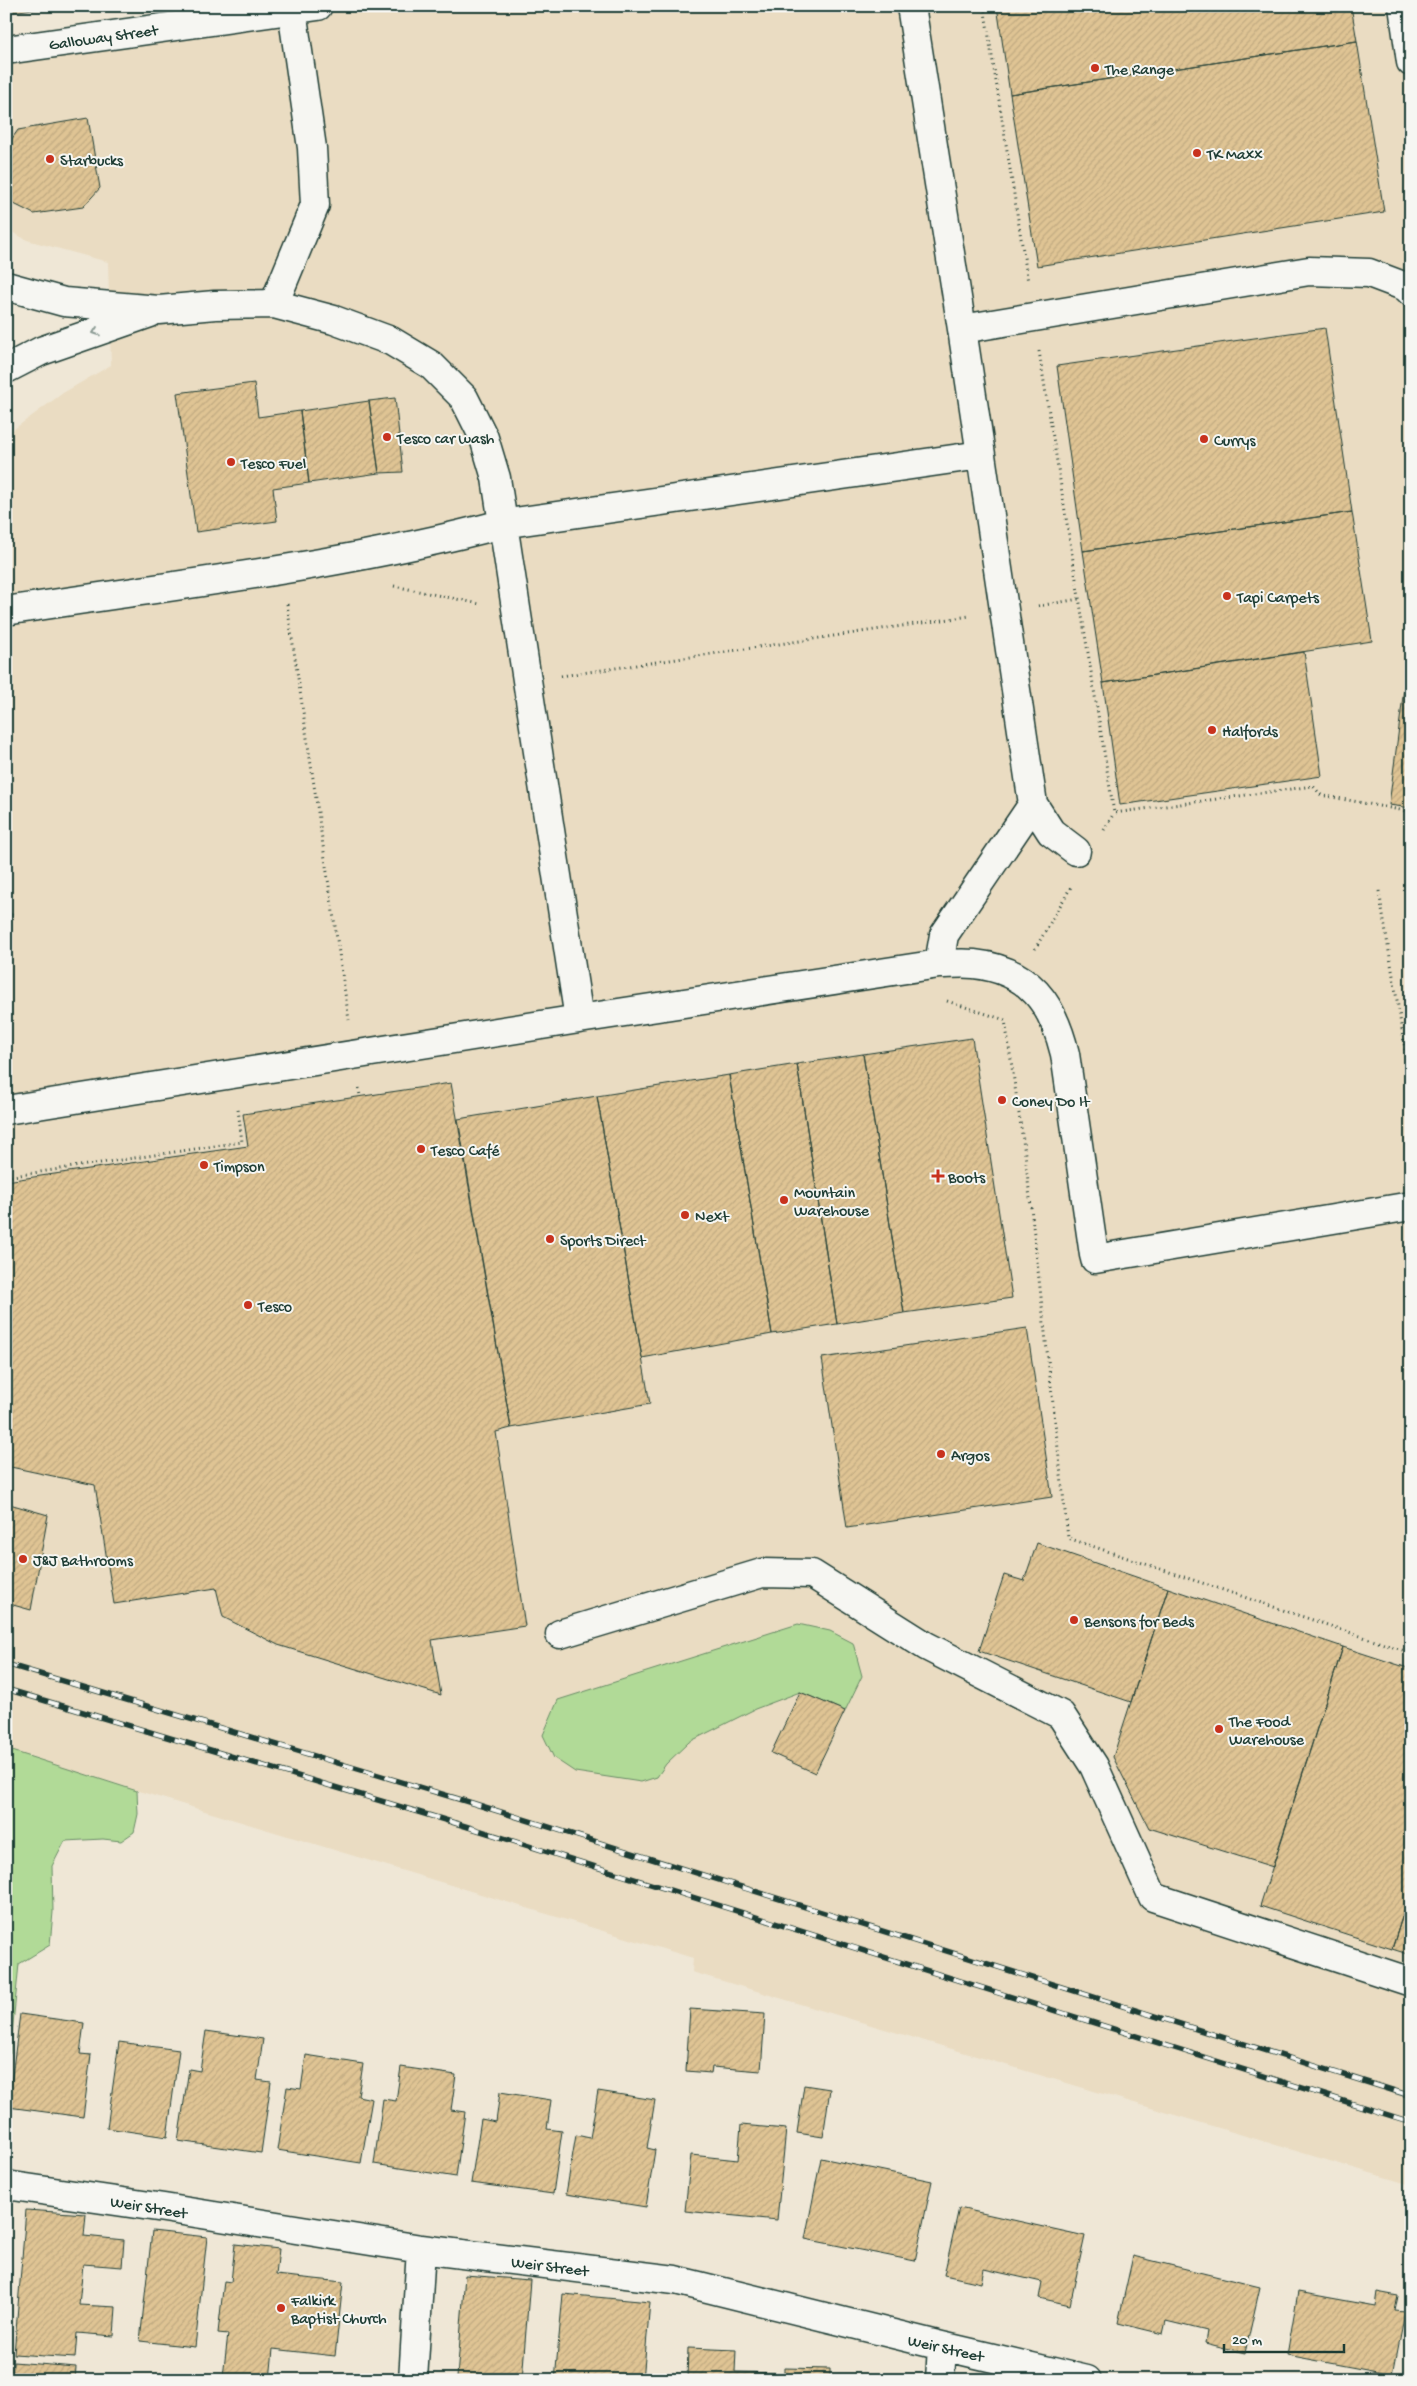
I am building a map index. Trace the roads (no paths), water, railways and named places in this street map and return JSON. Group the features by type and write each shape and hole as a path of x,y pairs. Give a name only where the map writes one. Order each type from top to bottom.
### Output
{"street":[{"path":"911,6 962,329 1033,804 1051,832 1076,851"},
{"path":"1403,6 1411,62"},
{"path":"274,304 315,205 305,8"},
{"name":"Galloway Street","path":"6,50 305,8"},
{"path":"962,329 1309,271 1369,273 1409,286"},
{"path":"6,286 64,302 159,310 215,305 274,304 334,320 391,341 431,365 464,398 484,438 496,478 579,1019"},
{"path":"6,369 41,351 159,310"},
{"path":"6,611 334,561 433,542 502,524 981,455"},
{"path":"939,964 944,935 1033,804"},
{"path":"6,1110 939,964 974,964 998,969 1017,978 1040,994 1050,1008 1059,1028 1065,1054 1095,1257 1411,1206"},
{"path":"560,1634 762,1572 812,1574 926,1646 1061,1716 1094,1766 1153,1897 1411,1982"},
{"name":"Weir Street","path":"6,2185 421,2249 675,2280 1087,2380"},
{"path":"413,2380 421,2249"},
{"path":"940,2380 942,2346"}],"railway":[{"path":"6,1664 472,1803 1411,2096"},
{"path":"6,1689 465,1826 1411,2122"}],"place":[{"name":"The Range","path":"1095,68"},
{"name":"TK Maxx","path":"1197,153"},
{"name":"Starbucks","path":"50,159"},
{"name":"Tesco car wash","path":"387,437"},
{"name":"Currys","path":"1204,439"},
{"name":"Tesco Fuel","path":"231,462"},
{"name":"Tapi Carpets","path":"1227,596"},
{"name":"Halfords","path":"1212,730"},
{"name":"Coney Do It","path":"1002,1100"},
{"name":"Tesco Café","path":"421,1149"},
{"name":"Timpson","path":"204,1165"},
{"name":"Boots","path":"938,1176"},
{"name":"Mountain Warehouse","path":"784,1200"},
{"name":"Next","path":"685,1215"},
{"name":"Sports Direct","path":"550,1239"},
{"name":"Tesco","path":"248,1305"},
{"name":"Argos","path":"941,1454"},
{"name":"J&J Bathrooms","path":"23,1559"},
{"name":"Bensons for Beds","path":"1074,1620"},
{"name":"The Food Warehouse","path":"1219,1729"},
{"name":"Falkirk Baptist Church","path":"281,2308"}]}
